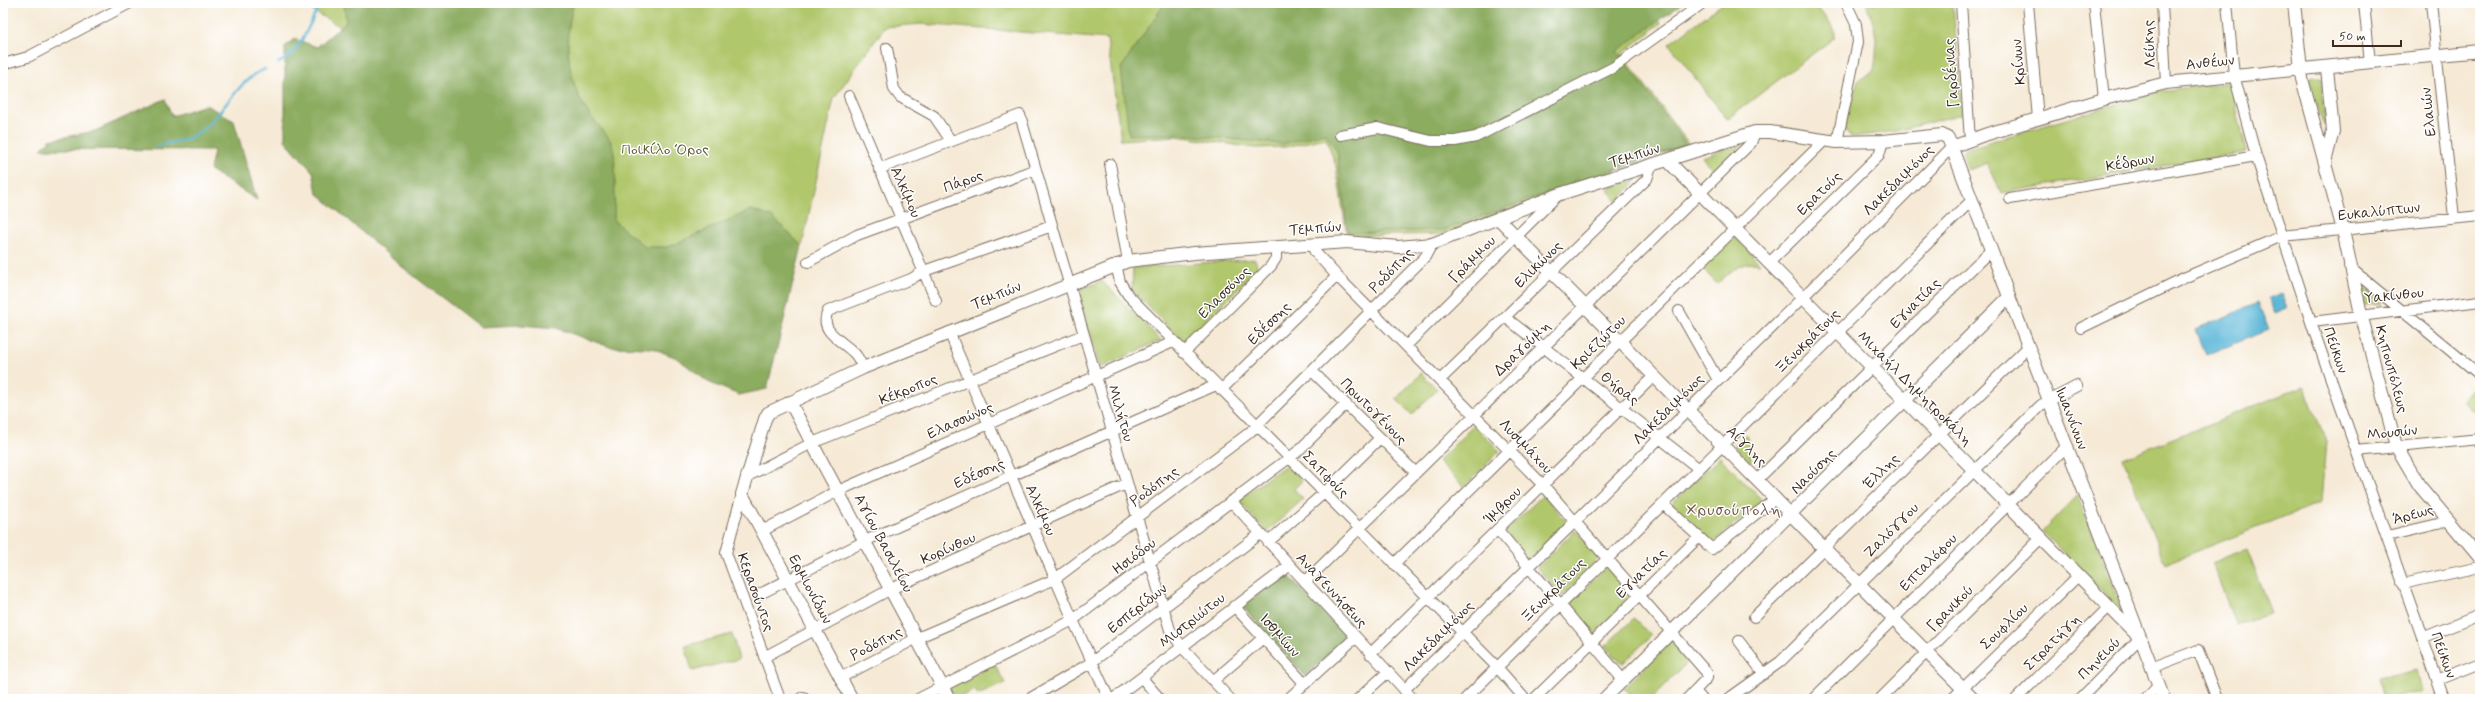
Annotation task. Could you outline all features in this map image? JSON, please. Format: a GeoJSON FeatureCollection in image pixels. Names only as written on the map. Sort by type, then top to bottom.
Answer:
{"type":"FeatureCollection","features":[{"type":"Feature","properties":{"kind":"street"},"geometry":{"type":"LineString","coordinates":[[3,64],[28,57],[130,3]]}},
{"type":"Feature","properties":{"kind":"street"},"geometry":{"type":"LineString","coordinates":[[1340,136],[1378,128],[1431,141],[1455,141],[1476,137],[1614,67],[1703,3]]}},
{"type":"Feature","properties":{"kind":"street"},"geometry":{"type":"LineString","coordinates":[[1837,142],[1858,42],[1856,24],[1846,3]]}},
{"type":"Feature","properties":{"kind":"street","name":"Γαρδένιας"},"geometry":{"type":"LineString","coordinates":[[1961,3],[1970,141]]}},
{"type":"Feature","properties":{"kind":"street","name":"Κρίνων"},"geometry":{"type":"LineString","coordinates":[[2028,3],[2038,119]]}},
{"type":"Feature","properties":{"kind":"street"},"geometry":{"type":"LineString","coordinates":[[2094,3],[2104,99]]}},
{"type":"Feature","properties":{"kind":"street","name":"Λεύκης"},"geometry":{"type":"LineString","coordinates":[[2162,3],[2166,83]]}},
{"type":"Feature","properties":{"kind":"street","name":"Πεύκων"},"geometry":{"type":"LineString","coordinates":[[2227,3],[2234,75],[2256,156],[2356,451],[2387,536],[2402,584],[2444,699]]}},
{"type":"Feature","properties":{"kind":"street","name":"Κηπουπόλεως"},"geometry":{"type":"LineString","coordinates":[[2294,3],[2300,70],[2343,230],[2349,267],[2360,314],[2396,446],[2419,485],[2446,520],[2480,558]]}},
{"type":"Feature","properties":{"kind":"street"},"geometry":{"type":"LineString","coordinates":[[2364,3],[2370,64]]}},
{"type":"Feature","properties":{"kind":"street","name":"Ελαιών"},"geometry":{"type":"LineString","coordinates":[[2431,3],[2454,218]]}},
{"type":"Feature","properties":{"kind":"street"},"geometry":{"type":"LineString","coordinates":[[879,169],[951,141],[934,116],[900,97],[894,89],[886,48]]}},
{"type":"Feature","properties":{"kind":"street","name":"Ανθέων"},"geometry":{"type":"LineString","coordinates":[[1952,147],[2104,99],[2166,83],[2234,75],[2370,64],[2480,51]]}},
{"type":"Feature","properties":{"kind":"street","name":"Κηπουπόλεως"},"geometry":{"type":"LineString","coordinates":[[2325,163],[2333,131],[2328,68]]}},
{"type":"Feature","properties":{"kind":"street","name":"Αλκίμου"},"geometry":{"type":"LineString","coordinates":[[849,96],[936,300]]}},
{"type":"Feature","properties":{"kind":"street","name":"Μιλήτου"},"geometry":{"type":"LineString","coordinates":[[951,141],[1020,115],[1034,170],[1069,283],[1111,433],[1170,630],[1182,647],[1230,699]]}},
{"type":"Feature","properties":{"kind":"street","name":"Τεμπών"},"geometry":{"type":"LineString","coordinates":[[742,494],[764,419],[768,413],[863,368],[1122,262],[1276,247],[1347,242],[1398,247],[1432,244],[1560,194],[1668,161],[1755,132],[1770,132],[1823,142],[1883,141],[1942,135],[1947,137],[1952,147]]}},
{"type":"Feature","properties":{"kind":"street","name":"Δραγούμη"},"geometry":{"type":"LineString","coordinates":[[1305,582],[1360,529],[1415,472],[1545,348],[1751,144],[1755,132]]}},
{"type":"Feature","properties":{"kind":"street","name":"Ερατούς"},"geometry":{"type":"LineString","coordinates":[[1769,263],[1879,155],[1883,141]]}},
{"type":"Feature","properties":{"kind":"street","name":"Κριεζώτου"},"geometry":{"type":"LineString","coordinates":[[1394,564],[1823,142]]}},
{"type":"Feature","properties":{"kind":"street","name":"Ιωαννίνων"},"geometry":{"type":"LineString","coordinates":[[1952,147],[2164,699]]}},
{"type":"Feature","properties":{"kind":"street","name":"Λακεδαιμόνος"},"geometry":{"type":"LineString","coordinates":[[1404,690],[1803,298],[1952,147]]}},
{"type":"Feature","properties":{"kind":"street","name":"Κέδρων"},"geometry":{"type":"LineString","coordinates":[[2010,199],[2256,156]]}},
{"type":"Feature","properties":{"kind":"street","name":"Μιχαήλ Δημητροκάλη"},"geometry":{"type":"LineString","coordinates":[[1668,161],[2140,638]]}},
{"type":"Feature","properties":{"kind":"street","name":"Σαπφούς"},"geometry":{"type":"LineString","coordinates":[[1110,164],[1122,262],[1120,282],[1128,295],[1497,667],[1524,699]]}},
{"type":"Feature","properties":{"kind":"street","name":"Ελικώνος"},"geometry":{"type":"LineString","coordinates":[[1440,380],[1647,179],[1651,166]]}},
{"type":"Feature","properties":{"kind":"street","name":"Πάρος"},"geometry":{"type":"LineString","coordinates":[[808,262],[856,235],[902,220],[1034,170]]}},
{"type":"Feature","properties":{"kind":"street","name":"Γράμμου"},"geometry":{"type":"LineString","coordinates":[[1406,346],[1560,194]]}},
{"type":"Feature","properties":{"kind":"street","name":"Ξενοκράτους"},"geometry":{"type":"LineString","coordinates":[[1465,699],[1972,200]]}},
{"type":"Feature","properties":{"kind":"street","name":"Ευκαλύπτων"},"geometry":{"type":"LineString","coordinates":[[2081,328],[2179,281],[2282,236],[2480,216]]}},
{"type":"Feature","properties":{"kind":"street","name":"Αίγλης"},"geometry":{"type":"LineString","coordinates":[[1498,218],[1758,479],[1973,699]]}},
{"type":"Feature","properties":{"kind":"street"},"geometry":{"type":"LineString","coordinates":[[863,368],[853,352],[832,335],[826,326],[825,317],[828,311],[911,278],[924,271],[1052,226]]}},
{"type":"Feature","properties":{"kind":"street","name":"Ροδόπης"},"geometry":{"type":"LineString","coordinates":[[840,678],[917,638],[1055,579],[1258,425],[1425,257],[1432,244]]}},
{"type":"Feature","properties":{"kind":"street","name":"Λυσιμάχου"},"geometry":{"type":"LineString","coordinates":[[1312,245],[1315,252],[1336,276],[1543,485],[1672,631],[1707,673],[1707,678],[1695,696]]}},
{"type":"Feature","properties":{"kind":"street","name":"Ελασσόνος"},"geometry":{"type":"LineString","coordinates":[[1184,353],[1271,266],[1276,258],[1276,247]]}},
{"type":"Feature","properties":{"kind":"street","name":"Εγνατίας"},"geometry":{"type":"LineString","coordinates":[[1758,479],[1991,250]]}},
{"type":"Feature","properties":{"kind":"street"},"geometry":{"type":"LineString","coordinates":[[2349,267],[2402,309],[2480,375]]}},
{"type":"Feature","properties":{"kind":"street","name":"Εδέσσης"},"geometry":{"type":"LineString","coordinates":[[758,596],[865,541],[1010,476],[1219,388],[1336,276]]}},
{"type":"Feature","properties":{"kind":"street","name":"Ναούσης"},"geometry":{"type":"LineString","coordinates":[[1604,699],[1906,401],[2009,297]]}},
{"type":"Feature","properties":{"kind":"street","name":"Υακίνθου"},"geometry":{"type":"LineString","coordinates":[[2312,322],[2360,314],[2480,301]]}},
{"type":"Feature","properties":{"kind":"street"},"geometry":{"type":"LineString","coordinates":[[1679,312],[1718,380]]}},
{"type":"Feature","properties":{"kind":"street","name":"Θήρας"},"geometry":{"type":"LineString","coordinates":[[1505,317],[1698,468]]}},
{"type":"Feature","properties":{"kind":"street","name":"Αλκίμου"},"geometry":{"type":"LineString","coordinates":[[949,332],[1010,476],[1109,699]]}},
{"type":"Feature","properties":{"kind":"street","name":"Κέκροπος"},"geometry":{"type":"LineString","coordinates":[[746,477],[812,442],[1083,335]]}},
{"type":"Feature","properties":{"kind":"street","name":"Ελασσώνος"},"geometry":{"type":"LineString","coordinates":[[762,531],[838,491],[1173,342]]}},
{"type":"Feature","properties":{"kind":"street","name":"Έλλης"},"geometry":{"type":"LineString","coordinates":[[1754,617],[2028,347]]}},
{"type":"Feature","properties":{"kind":"street","name":"Πρωτογένους"},"geometry":{"type":"LineString","coordinates":[[1312,371],[1415,472]]}},
{"type":"Feature","properties":{"kind":"street","name":"Ίμβρου"},"geometry":{"type":"LineString","coordinates":[[1370,654],[1654,376]]}},
{"type":"Feature","properties":{"kind":"street","name":"Ζαλόγγου"},"geometry":{"type":"LineString","coordinates":[[1728,699],[1780,662],[1974,470],[2048,400],[2077,386]]}},
{"type":"Feature","properties":{"kind":"street","name":"Αγίου Βασιλείου"},"geometry":{"type":"LineString","coordinates":[[790,402],[950,699]]}},
{"type":"Feature","properties":{"kind":"street","name":"Ησιόδου"},"geometry":{"type":"LineString","coordinates":[[918,699],[1073,620],[1289,458],[1346,404]]}},
{"type":"Feature","properties":{"kind":"street","name":"Εσπερίδων"},"geometry":{"type":"LineString","coordinates":[[1029,699],[1092,662],[1163,607],[1264,538],[1324,493],[1380,438]]}},
{"type":"Feature","properties":{"kind":"street","name":"Μουσών"},"geometry":{"type":"LineString","coordinates":[[2356,451],[2480,439]]}},
{"type":"Feature","properties":{"kind":"street","name":"Επταλόφου"},"geometry":{"type":"LineString","coordinates":[[1813,699],[2066,447]]}},
{"type":"Feature","properties":{"kind":"street","name":"Κορίνθου"},"geometry":{"type":"LineString","coordinates":[[764,657],[891,589],[1033,527],[1126,484]]}},
{"type":"Feature","properties":{"kind":"street","name":"Ερμιονίδων"},"geometry":{"type":"LineString","coordinates":[[742,494],[852,699]]}},
{"type":"Feature","properties":{"kind":"street","name":"Κερασούντος"},"geometry":{"type":"LineString","coordinates":[[742,494],[726,554],[780,699]]}},
{"type":"Feature","properties":{"kind":"street"},"geometry":{"type":"LineString","coordinates":[[1663,504],[1698,538],[1712,549],[1776,498]]}},
{"type":"Feature","properties":{"kind":"street","name":"Αναγεννήσεως"},"geometry":{"type":"LineString","coordinates":[[1231,501],[1355,638],[1413,699]]}},
{"type":"Feature","properties":{"kind":"street","name":"Άρεως"},"geometry":{"type":"LineString","coordinates":[[2387,536],[2438,524],[2446,520]]}},
{"type":"Feature","properties":{"kind":"street"},"geometry":{"type":"LineString","coordinates":[[1498,530],[1623,680]]}},
{"type":"Feature","properties":{"kind":"street","name":"Εγνατίας"},"geometry":{"type":"LineString","coordinates":[[1534,699],[1698,538]]}},
{"type":"Feature","properties":{"kind":"street","name":"Γρανικού"},"geometry":{"type":"LineString","coordinates":[[1880,699],[2041,538]]}},
{"type":"Feature","properties":{"kind":"street","name":"Μιστριώτου"},"geometry":{"type":"LineString","coordinates":[[1113,699],[1234,606],[1289,566]]}},
{"type":"Feature","properties":{"kind":"street"},"geometry":{"type":"LineString","coordinates":[[2402,584],[2480,567]]}},
{"type":"Feature","properties":{"kind":"street","name":"Σουφλίου"},"geometry":{"type":"LineString","coordinates":[[1952,699],[2078,576]]}},
{"type":"Feature","properties":{"kind":"street","name":"Ισθμίων"},"geometry":{"type":"LineString","coordinates":[[1234,606],[1305,684]]}},
{"type":"Feature","properties":{"kind":"street","name":"Στρατήγη"},"geometry":{"type":"LineString","coordinates":[[2016,699],[2109,606]]}},
{"type":"Feature","properties":{"kind":"street"},"geometry":{"type":"LineString","coordinates":[[2422,638],[2480,615]]}},
{"type":"Feature","properties":{"kind":"street"},"geometry":{"type":"LineString","coordinates":[[1213,681],[1263,638]]}},
{"type":"Feature","properties":{"kind":"street"},"geometry":{"type":"LineString","coordinates":[[1288,699],[1355,638]]}},
{"type":"Feature","properties":{"kind":"street","name":"Πηνειού"},"geometry":{"type":"LineString","coordinates":[[2080,699],[2140,638]]}},
{"type":"Feature","properties":{"kind":"street"},"geometry":{"type":"LineString","coordinates":[[1739,641],[1764,674]]}},
{"type":"Feature","properties":{"kind":"street"},"geometry":{"type":"LineString","coordinates":[[2152,668],[2198,650],[2217,699]]}},
{"type":"Feature","properties":{"kind":"street"},"geometry":{"type":"LineString","coordinates":[[2437,680],[2480,663]]}},
{"type":"Feature","properties":{"kind":"street"},"geometry":{"type":"LineString","coordinates":[[1358,699],[1388,672]]}},
{"type":"Feature","properties":{"kind":"street"},"geometry":{"type":"LineString","coordinates":[[1142,678],[1160,699]]}},
{"type":"Feature","properties":{"kind":"street"},"geometry":{"type":"LineString","coordinates":[[2145,699],[2158,685]]}},
{"type":"Feature","properties":{"kind":"green space","name":"Ποικίλο Όρος"},"geometry":{"type":"Polygon","coordinates":[[[299,3],[1650,3],[1661,23],[1622,54],[1689,144],[1443,234],[1347,236],[1336,166],[1326,138],[1285,147],[1255,148],[1176,136],[1121,140],[1107,39],[921,24],[885,27],[834,98],[802,246],[792,237],[674,315],[364,40],[299,3]]]}},
{"type":"Feature","properties":{"kind":"green space"},"geometry":{"type":"Polygon","coordinates":[[[344,3],[574,3],[569,31],[569,60],[576,89],[582,102],[591,117],[609,138],[613,149],[615,169],[614,221],[645,247],[668,247],[751,210],[772,217],[802,246],[767,389],[739,395],[708,382],[677,358],[652,348],[610,347],[556,328],[521,325],[480,327],[401,266],[317,193],[313,172],[285,140],[285,47],[295,39],[317,47],[346,22],[344,3]]]}},
{"type":"Feature","properties":{"kind":"green space"},"geometry":{"type":"Polygon","coordinates":[[[1165,3],[1683,3],[1617,51],[1686,144],[1444,230],[1348,233],[1337,151],[1325,133],[1282,144],[1177,134],[1129,135],[1121,68],[1165,3]]]}},
{"type":"Feature","properties":{"kind":"green space"},"geometry":{"type":"Polygon","coordinates":[[[1723,3],[1814,3],[1835,30],[1835,37],[1727,119],[1669,44],[1723,3]]]}},
{"type":"Feature","properties":{"kind":"green space"},"geometry":{"type":"Polygon","coordinates":[[[1866,3],[1953,3],[1962,114],[1897,131],[1852,137],[1846,133],[1844,128],[1858,81],[1874,70],[1876,60],[1876,36],[1866,3]]]}},
{"type":"Feature","properties":{"kind":"green space"},"geometry":{"type":"Polygon","coordinates":[[[2313,76],[2321,79],[2326,125],[2323,125],[2309,79],[2313,76]]]}},
{"type":"Feature","properties":{"kind":"green space"},"geometry":{"type":"Polygon","coordinates":[[[2230,82],[2247,152],[2001,193],[1988,163],[1968,170],[1962,153],[1965,149],[2161,91],[2230,82]]]}},
{"type":"Feature","properties":{"kind":"green space"},"geometry":{"type":"Polygon","coordinates":[[[165,99],[172,116],[206,105],[234,121],[257,200],[210,170],[214,150],[41,149],[50,140],[95,131],[165,99]]]}},
{"type":"Feature","properties":{"kind":"green space"},"geometry":{"type":"Polygon","coordinates":[[[1744,143],[1715,172],[1702,157],[1744,143]]]}},
{"type":"Feature","properties":{"kind":"green space"},"geometry":{"type":"Polygon","coordinates":[[[1639,178],[1617,202],[1607,189],[1639,178]]]}},
{"type":"Feature","properties":{"kind":"green space"},"geometry":{"type":"Polygon","coordinates":[[[1734,236],[1760,264],[1747,264],[1736,268],[1717,284],[1702,268],[1734,236]]]}},
{"type":"Feature","properties":{"kind":"green space"},"geometry":{"type":"Polygon","coordinates":[[[1255,259],[1258,268],[1184,343],[1132,290],[1133,268],[1255,259]]]}},
{"type":"Feature","properties":{"kind":"green space"},"geometry":{"type":"Polygon","coordinates":[[[1102,281],[1161,340],[1100,368],[1077,291],[1102,281]]]}},
{"type":"Feature","properties":{"kind":"green space"},"geometry":{"type":"Polygon","coordinates":[[[2361,283],[2382,302],[2381,304],[2364,305],[2359,284],[2361,283]]]}},
{"type":"Feature","properties":{"kind":"green space"},"geometry":{"type":"Polygon","coordinates":[[[1421,373],[1437,389],[1412,415],[1396,399],[1421,373]]]}},
{"type":"Feature","properties":{"kind":"green space"},"geometry":{"type":"Polygon","coordinates":[[[2476,384],[2480,387],[2480,415],[2462,400],[2476,384]]]}},
{"type":"Feature","properties":{"kind":"green space"},"geometry":{"type":"Polygon","coordinates":[[[2304,386],[2326,441],[2321,502],[2165,564],[2123,458],[2304,386]]]}},
{"type":"Feature","properties":{"kind":"green space"},"geometry":{"type":"Polygon","coordinates":[[[1474,425],[1500,451],[1464,487],[1438,461],[1474,425]]]}},
{"type":"Feature","properties":{"kind":"green space"},"geometry":{"type":"Polygon","coordinates":[[[1746,434],[1752,462],[1750,464],[1734,446],[1746,434]]]}},
{"type":"Feature","properties":{"kind":"green space"},"geometry":{"type":"Polygon","coordinates":[[[1720,457],[1763,501],[1712,543],[1671,504],[1720,457]]]}},
{"type":"Feature","properties":{"kind":"green space"},"geometry":{"type":"Polygon","coordinates":[[[1287,464],[1302,481],[1294,489],[1303,499],[1267,532],[1238,500],[1287,464]]]}},
{"type":"Feature","properties":{"kind":"green space"},"geometry":{"type":"Polygon","coordinates":[[[1543,495],[1568,523],[1529,561],[1505,532],[1543,495]]]}},
{"type":"Feature","properties":{"kind":"green space"},"geometry":{"type":"Polygon","coordinates":[[[2077,495],[2122,608],[2120,610],[2042,531],[2077,495]]]}},
{"type":"Feature","properties":{"kind":"green space"},"geometry":{"type":"Polygon","coordinates":[[[1575,530],[1599,558],[1562,597],[1537,568],[1575,530]]]}},
{"type":"Feature","properties":{"kind":"green space"},"geometry":{"type":"Polygon","coordinates":[[[2246,549],[2271,612],[2236,625],[2212,563],[2246,549]]]}},
{"type":"Feature","properties":{"kind":"green space"},"geometry":{"type":"Polygon","coordinates":[[[1606,567],[1633,596],[1593,635],[1568,605],[1606,567]]]}},
{"type":"Feature","properties":{"kind":"green space"},"geometry":{"type":"Polygon","coordinates":[[[1286,573],[1347,637],[1305,676],[1242,606],[1286,573]]]}},
{"type":"Feature","properties":{"kind":"green space"},"geometry":{"type":"Polygon","coordinates":[[[1634,618],[1651,636],[1622,664],[1605,646],[1634,618]]]}},
{"type":"Feature","properties":{"kind":"green space"},"geometry":{"type":"Polygon","coordinates":[[[732,634],[739,659],[692,671],[685,646],[732,634]]]}},
{"type":"Feature","properties":{"kind":"green space"},"geometry":{"type":"Polygon","coordinates":[[[1672,640],[1689,660],[1652,699],[1635,699],[1624,688],[1672,640]]]}},
{"type":"Feature","properties":{"kind":"green space"},"geometry":{"type":"Polygon","coordinates":[[[994,663],[1005,683],[978,695],[975,690],[956,699],[949,688],[994,663]]]}},
{"type":"Feature","properties":{"kind":"green space"},"geometry":{"type":"Polygon","coordinates":[[[2417,669],[2422,692],[2383,699],[2378,678],[2417,669]]]}},
{"type":"Feature","properties":{"kind":"water"},"geometry":{"type":"Polygon","coordinates":[[[2281,293],[2287,309],[2275,314],[2268,298],[2281,293]]]}},
{"type":"Feature","properties":{"kind":"water"},"geometry":{"type":"Polygon","coordinates":[[[2258,303],[2269,330],[2206,355],[2196,329],[2258,303]]]}},
{"type":"Feature","properties":{"kind":"waterway"},"geometry":{"type":"LineString","coordinates":[[278,63],[286,58],[299,45],[321,3]]}},
{"type":"Feature","properties":{"kind":"waterway"},"geometry":{"type":"LineString","coordinates":[[156,146],[187,139],[201,131],[219,113],[244,83],[265,69]]}},
{"type":"Feature","properties":{"kind":"district","name":"Χρυσούπολη"},"geometry":{"type":"Point","coordinates":[1734,509]}}]}
